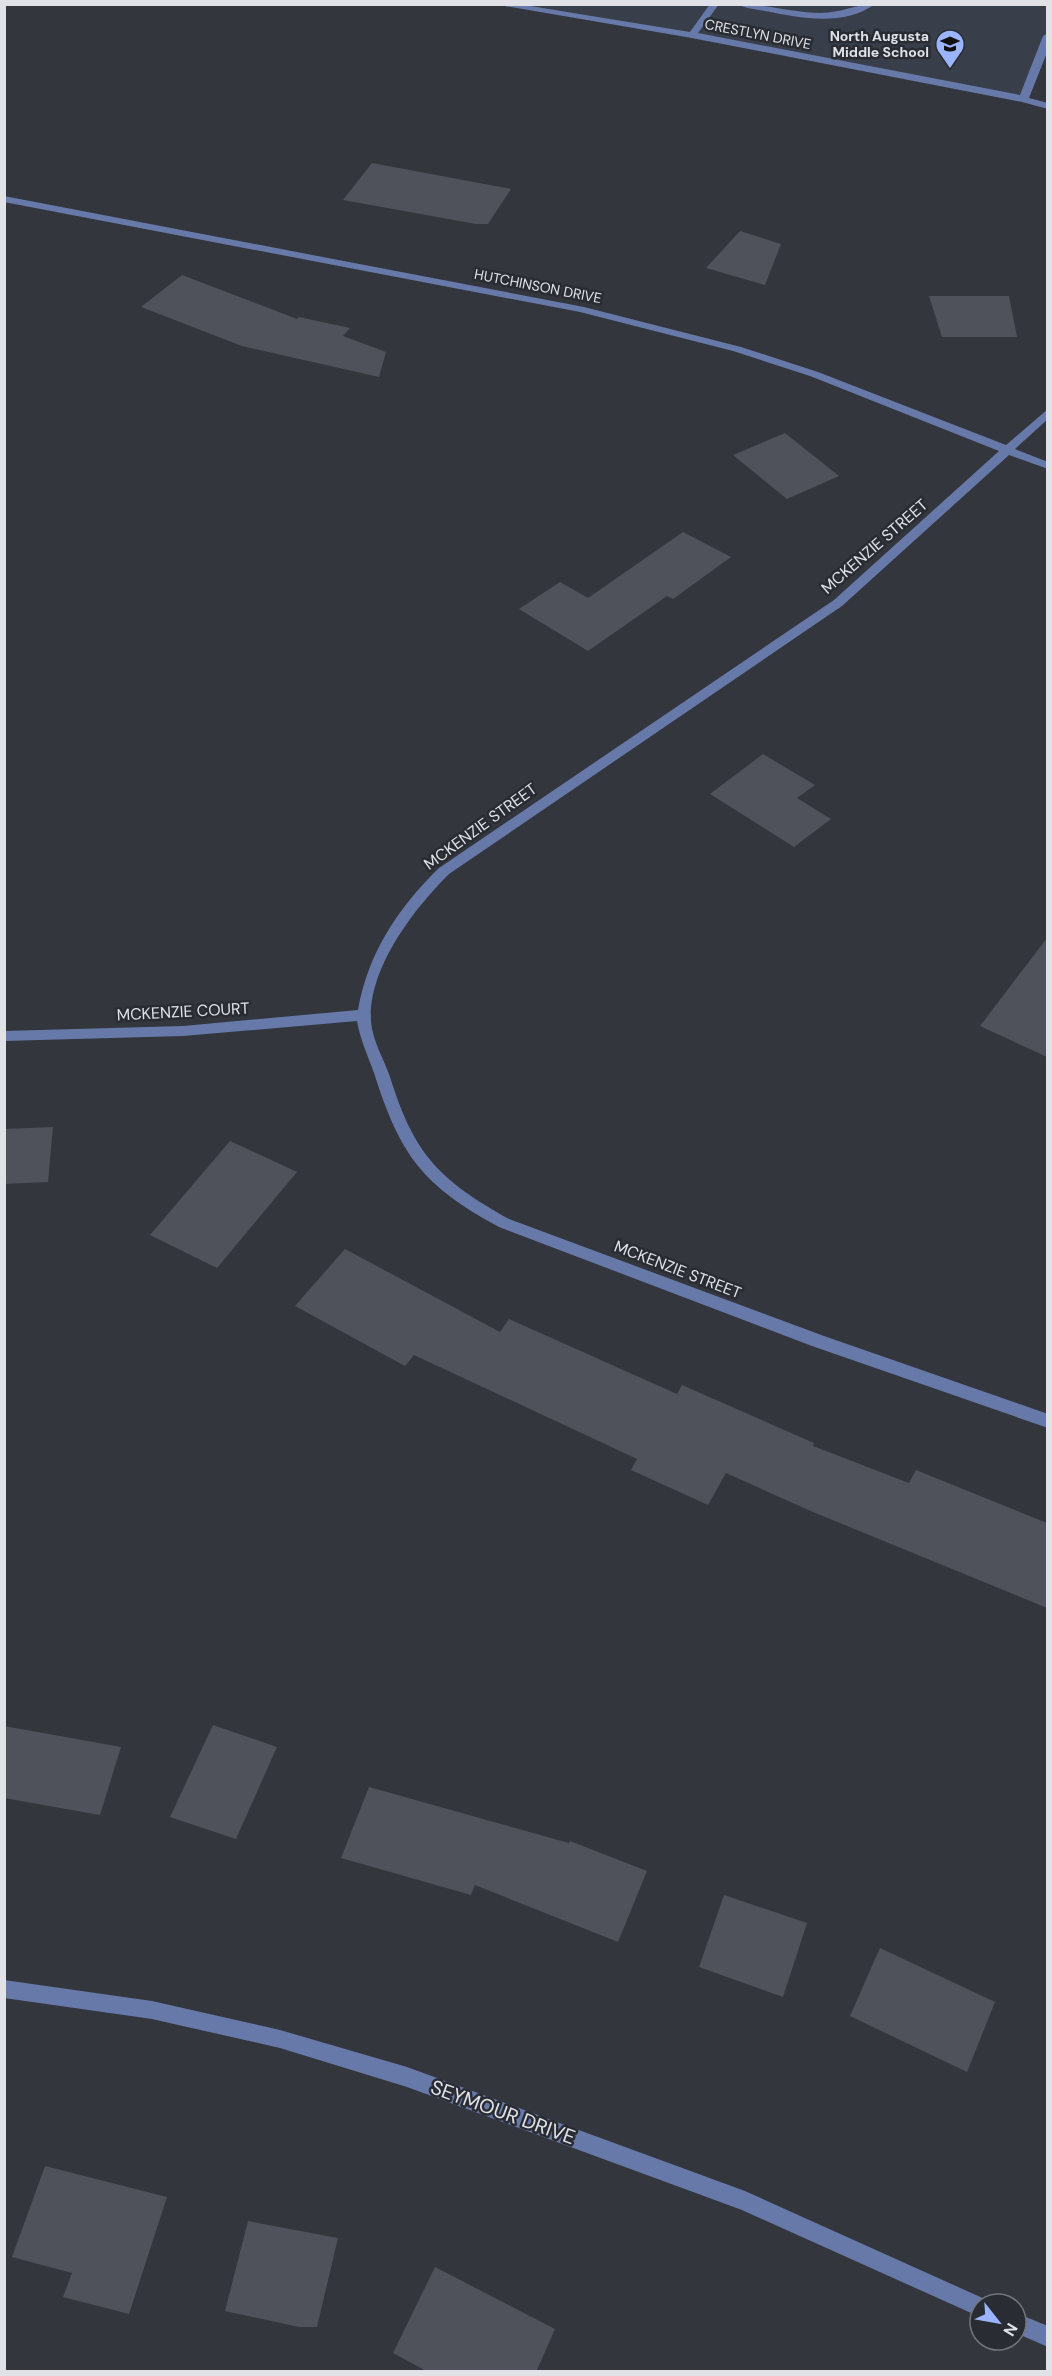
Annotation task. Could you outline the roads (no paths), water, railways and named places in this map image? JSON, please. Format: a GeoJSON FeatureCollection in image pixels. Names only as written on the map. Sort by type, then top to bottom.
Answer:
{"type":"FeatureCollection","features":[{"type":"Feature","properties":{"kind":"street","name":"CRESTLYN DRIVE"},"geometry":{"type":"LineString","coordinates":[[497,4],[692,35],[1024,99],[1047,106]]}},
{"type":"Feature","properties":{"kind":"street"},"geometry":{"type":"LineString","coordinates":[[692,35],[715,4]]}},
{"type":"Feature","properties":{"kind":"street"},"geometry":{"type":"LineString","coordinates":[[742,4],[822,17],[849,15],[871,4]]}},
{"type":"Feature","properties":{"kind":"street"},"geometry":{"type":"LineString","coordinates":[[1024,99],[1047,36]]}},
{"type":"Feature","properties":{"kind":"street","name":"HUTCHINSON DRIVE"},"geometry":{"type":"LineString","coordinates":[[4,199],[580,309],[659,327],[814,374],[1047,466]]}},
{"type":"Feature","properties":{"kind":"street","name":"MCKENZIE STREET"},"geometry":{"type":"LineString","coordinates":[[1047,412],[1008,451],[838,603],[444,871],[416,897],[395,927],[375,969],[364,1016],[370,1040],[404,1134],[415,1154],[438,1180],[468,1204],[504,1223],[740,1312],[1047,1421]]}},
{"type":"Feature","properties":{"kind":"street","name":"MCKENZIE COURT"},"geometry":{"type":"LineString","coordinates":[[4,1036],[183,1031],[364,1016]]}},
{"type":"Feature","properties":{"kind":"street","name":"SEYMOUR DRIVE"},"geometry":{"type":"LineString","coordinates":[[4,1989],[152,2010],[280,2039],[407,2077],[745,2201],[968,2302]]}},
{"type":"Feature","properties":{"kind":"street"},"geometry":{"type":"LineString","coordinates":[[1028,2328],[1047,2337]]}},
{"type":"Feature","properties":{"kind":"place","name":"North Augusta Middle School"},"geometry":{"type":"Point","coordinates":[950,70]}}]}
